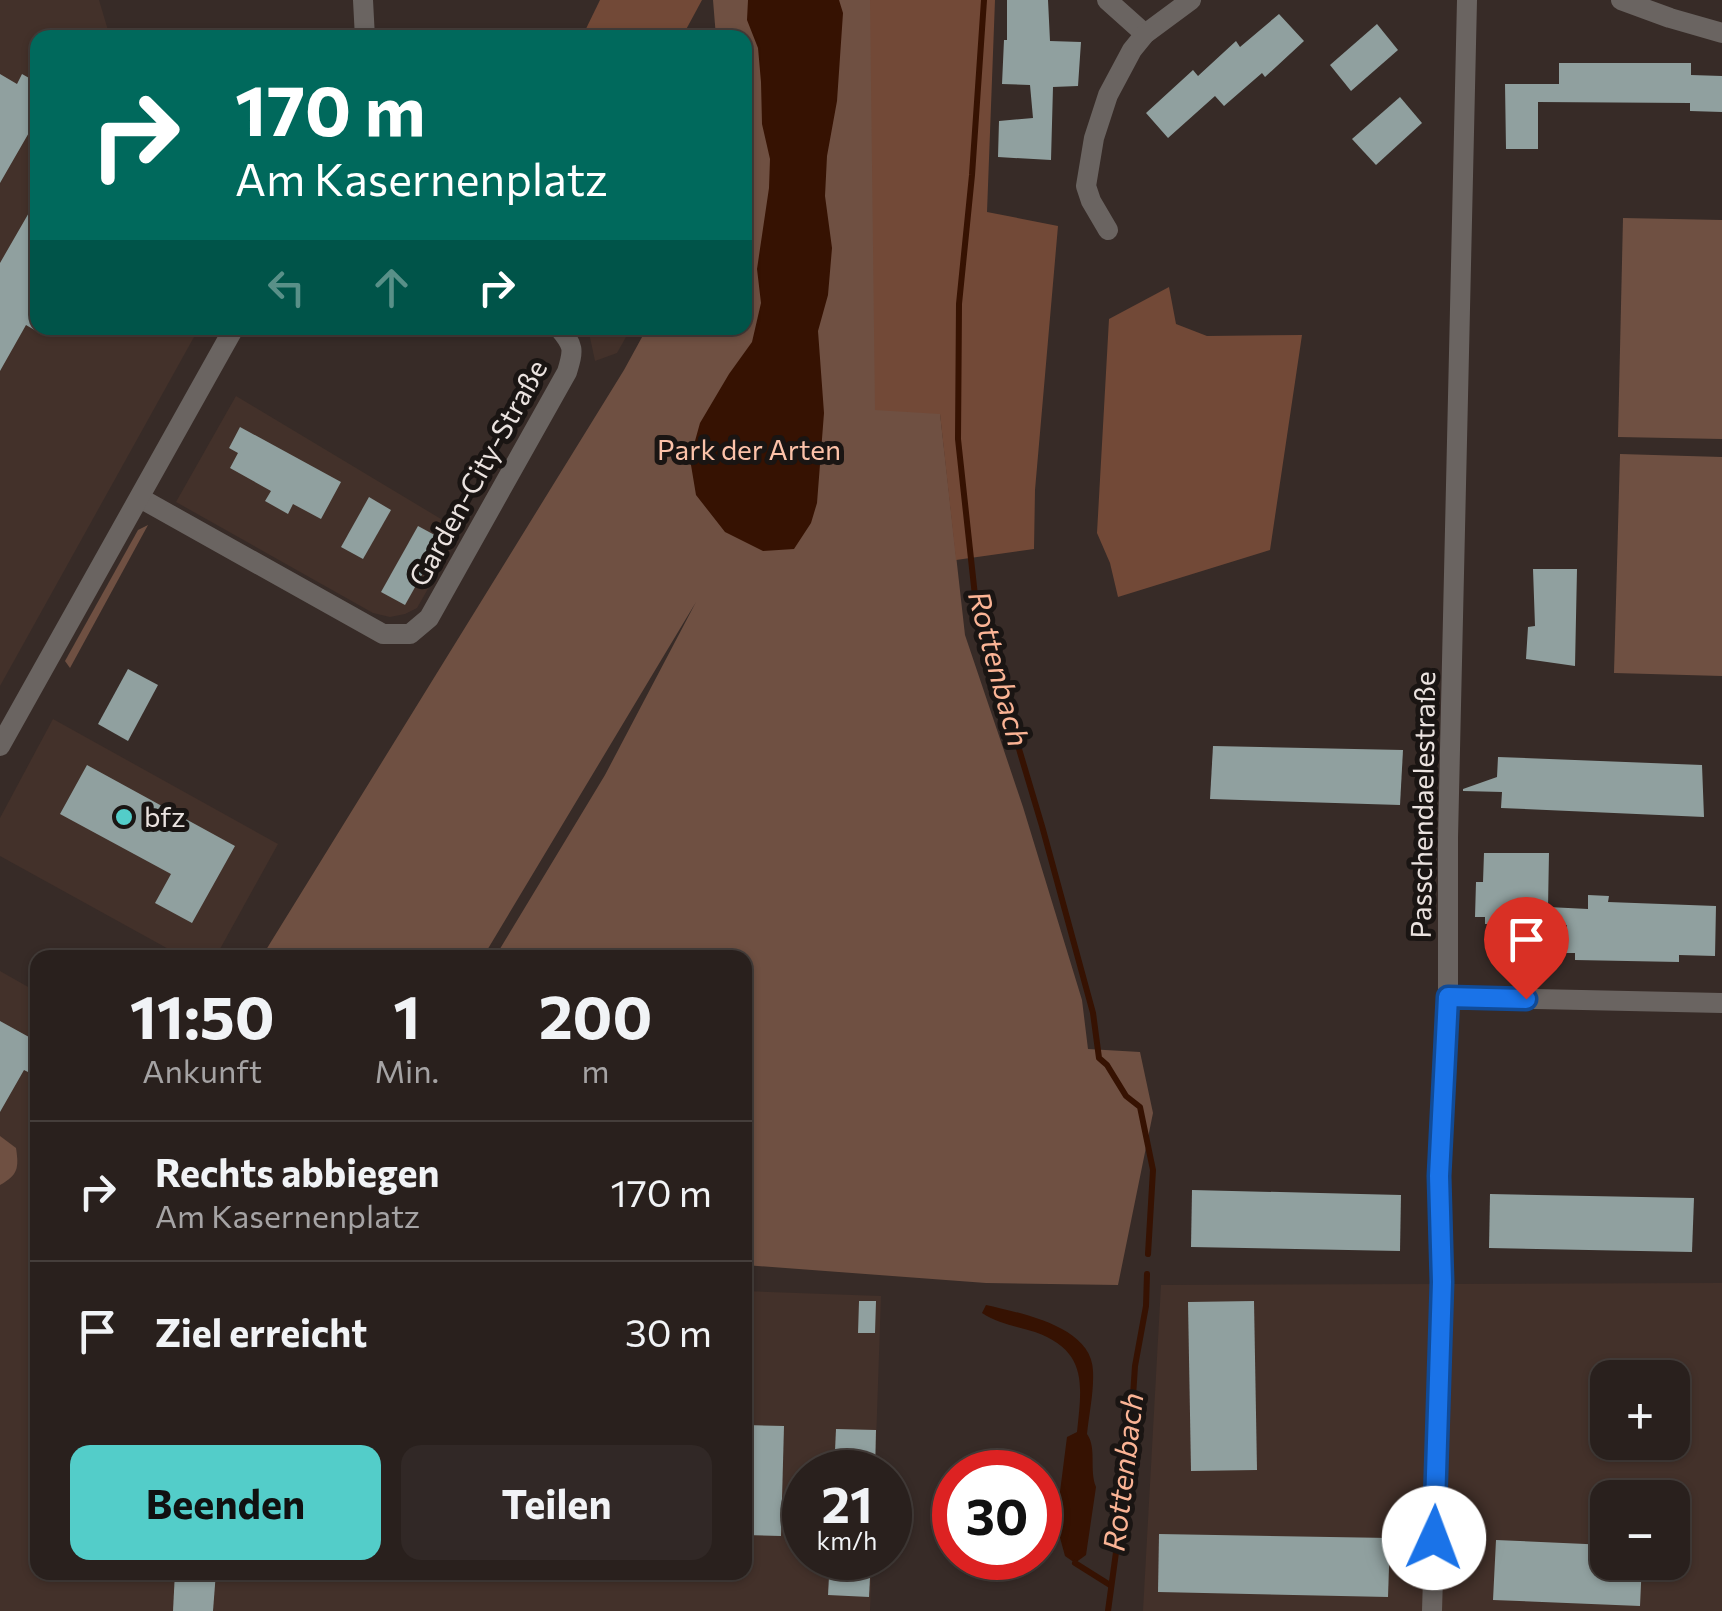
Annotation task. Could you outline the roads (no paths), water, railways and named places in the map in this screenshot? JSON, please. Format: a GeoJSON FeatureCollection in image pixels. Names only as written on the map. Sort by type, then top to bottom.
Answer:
{"type":"FeatureCollection","features":[{"type":"Feature","properties":{"kind":"street"},"geometry":{"type":"LineString","coordinates":[[363,0],[365,30]]}},
{"type":"Feature","properties":{"kind":"street"},"geometry":{"type":"LineString","coordinates":[[1107,0],[1145,34]]}},
{"type":"Feature","properties":{"kind":"street"},"geometry":{"type":"LineString","coordinates":[[1108,230],[1090,202],[1086,186],[1094,138],[1108,95],[1145,34],[1191,0]]}},
{"type":"Feature","properties":{"kind":"street","name":"Passchendaelestraße"},"geometry":{"type":"LineString","coordinates":[[1432,1611],[1467,0]]}},
{"type":"Feature","properties":{"kind":"street"},"geometry":{"type":"LineString","coordinates":[[1621,0],[1722,33]]}},
{"type":"Feature","properties":{"kind":"street"},"geometry":{"type":"LineString","coordinates":[[0,746],[230,335]]}},
{"type":"Feature","properties":{"kind":"street","name":"Garden-City-Straße"},"geometry":{"type":"LineString","coordinates":[[140,498],[383,634],[410,634],[429,618],[567,372],[572,344],[565,335]]}},
{"type":"Feature","properties":{"kind":"street"},"geometry":{"type":"LineString","coordinates":[[1448,997],[1722,1003]]}},
{"type":"Feature","properties":{"kind":"waterway","name":"Rottenbach"},"geometry":{"type":"LineString","coordinates":[[984,0],[959,304],[958,439],[976,605],[1093,1013],[1099,1058],[1126,1096],[1140,1107],[1153,1170],[1148,1254]]}},
{"type":"Feature","properties":{"kind":"waterway","name":"Rottenbach"},"geometry":{"type":"LineString","coordinates":[[1108,1611],[1129,1457],[1147,1274]]}},
{"type":"Feature","properties":{"kind":"waterway"},"geometry":{"type":"LineString","coordinates":[[1075,1563],[1110,1585]]}},
{"type":"Feature","properties":{"kind":"place","name":"bfz"},"geometry":{"type":"Point","coordinates":[124,817]}},
{"type":"Feature","properties":{"kind":"park label","name":"Park der Arten"},"geometry":{"type":"Point","coordinates":[749,450]}}]}
